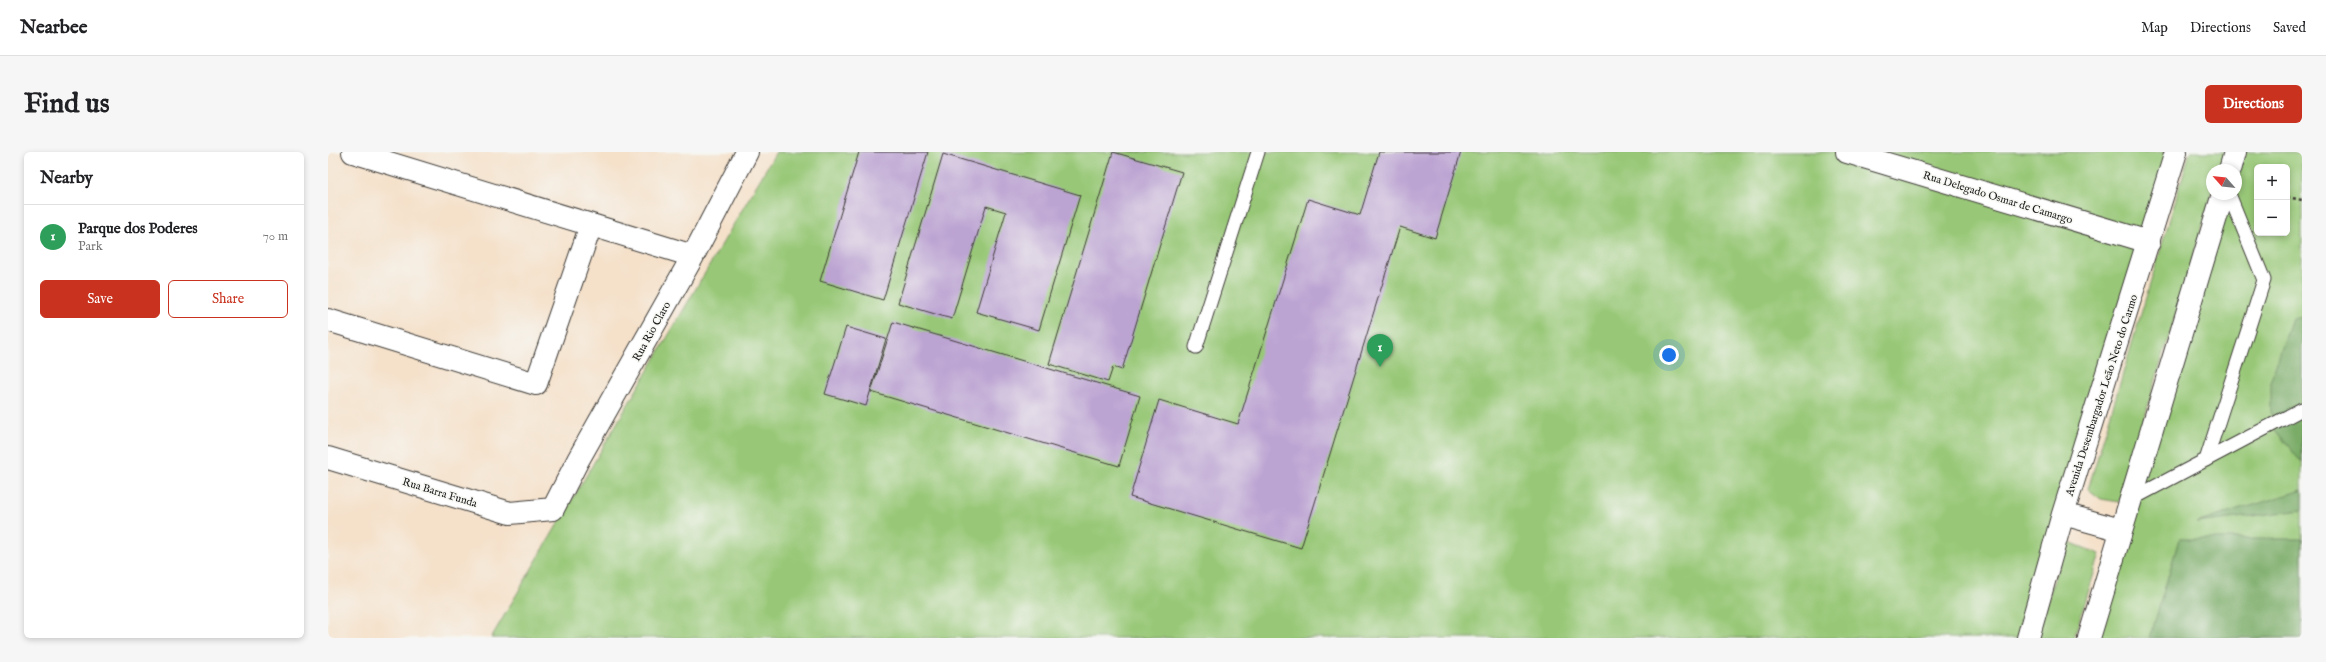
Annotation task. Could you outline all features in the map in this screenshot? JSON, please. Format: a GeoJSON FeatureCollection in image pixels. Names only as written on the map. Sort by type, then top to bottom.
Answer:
{"type":"FeatureCollection","features":[{"type":"Feature","properties":{"kind":"street"},"geometry":{"type":"LineString","coordinates":[[353,152],[693,256]]}},
{"type":"Feature","properties":{"kind":"street","name":"Rua Rio Claro"},"geometry":{"type":"LineString","coordinates":[[553,509],[578,460],[693,256],[747,152]]}},
{"type":"Feature","properties":{"kind":"street","name":"Rua Delegado Osmar de Camargo"},"geometry":{"type":"LineString","coordinates":[[1847,152],[2149,242]]}},
{"type":"Feature","properties":{"kind":"street","name":"Avenida Desembargador Leão Neto do Carmo"},"geometry":{"type":"LineString","coordinates":[[2028,638],[2063,514],[2176,152]]}},
{"type":"Feature","properties":{"kind":"street"},"geometry":{"type":"LineString","coordinates":[[2232,164],[2235,152]]}},
{"type":"Feature","properties":{"kind":"street"},"geometry":{"type":"LineString","coordinates":[[2089,638],[2221,200]]}},
{"type":"Feature","properties":{"kind":"street"},"geometry":{"type":"LineString","coordinates":[[328,320],[536,384],[591,225]]}},
{"type":"Feature","properties":{"kind":"street","name":"Rua Barra Funda"},"geometry":{"type":"LineString","coordinates":[[328,458],[510,513],[553,509]]}},
{"type":"Feature","properties":{"kind":"street"},"geometry":{"type":"LineString","coordinates":[[2063,514],[2122,530]]}},
{"type":"Feature","properties":{"kind":"lane"},"geometry":{"type":"LineString","coordinates":[[1196,347],[1258,152]]}},
{"type":"Feature","properties":{"kind":"lane"},"geometry":{"type":"LineString","coordinates":[[2206,460],[2264,280],[2231,200]]}},
{"type":"Feature","properties":{"kind":"lane"},"geometry":{"type":"LineString","coordinates":[[2130,500],[2302,409]]}},
{"type":"Feature","properties":{"kind":"path"},"geometry":{"type":"LineString","coordinates":[[2290,198],[2302,200]]}},
{"type":"Feature","properties":{"kind":"green space"},"geometry":{"type":"Polygon","coordinates":[[[776,152],[2176,152],[2028,638],[491,638],[776,152]]]}},
{"type":"Feature","properties":{"kind":"green space"},"geometry":{"type":"Polygon","coordinates":[[[2190,152],[2225,152],[2221,164],[2206,164],[2206,200],[2210,200],[2119,502],[2101,499],[2088,489],[2190,152]]]}},
{"type":"Feature","properties":{"kind":"green space"},"geometry":{"type":"Polygon","coordinates":[[[2235,152],[2302,152],[2302,638],[2089,638],[2221,200],[2242,200],[2242,164],[2235,164],[2235,152]]]}},
{"type":"Feature","properties":{"kind":"green space"},"geometry":{"type":"Polygon","coordinates":[[[2302,317],[2302,463],[2271,425],[2271,379],[2292,319],[2302,317]]]}},
{"type":"Feature","properties":{"kind":"green space"},"geometry":{"type":"Polygon","coordinates":[[[2302,490],[2302,510],[2196,523],[2302,490]]]}},
{"type":"Feature","properties":{"kind":"green space"},"geometry":{"type":"Polygon","coordinates":[[[2179,539],[2302,539],[2302,638],[2150,638],[2179,539]]]}},
{"type":"Feature","properties":{"kind":"green space"},"geometry":{"type":"Polygon","coordinates":[[[2066,541],[2100,554],[2074,638],[2036,638],[2066,541]]]}},
{"type":"Feature","properties":{"kind":"building"},"geometry":{"type":"Polygon","coordinates":[[[859,152],[928,152],[883,300],[820,281],[859,152]]]}},
{"type":"Feature","properties":{"kind":"building"},"geometry":{"type":"Polygon","coordinates":[[[1113,152],[1182,172],[1122,370],[1113,367],[1108,382],[1049,364],[1113,152]]]}},
{"type":"Feature","properties":{"kind":"building"},"geometry":{"type":"Polygon","coordinates":[[[1379,152],[1461,152],[1435,238],[1400,227],[1301,548],[1130,497],[1159,400],[1238,424],[1308,199],[1360,215],[1379,152]]]}},
{"type":"Feature","properties":{"kind":"building"},"geometry":{"type":"Polygon","coordinates":[[[943,154],[1080,195],[1039,330],[976,312],[1006,212],[986,206],[952,319],[898,303],[943,154]]]}},
{"type":"Feature","properties":{"kind":"building"},"geometry":{"type":"Polygon","coordinates":[[[893,322],[1140,396],[1119,466],[871,392],[893,322]]]}},
{"type":"Feature","properties":{"kind":"building"},"geometry":{"type":"Polygon","coordinates":[[[846,327],[886,339],[866,406],[825,394],[846,327]]]}},
{"type":"Feature","properties":{"kind":"place","name":"Parque dos Poderes"},"geometry":{"type":"Point","coordinates":[1380,367]}}]}
